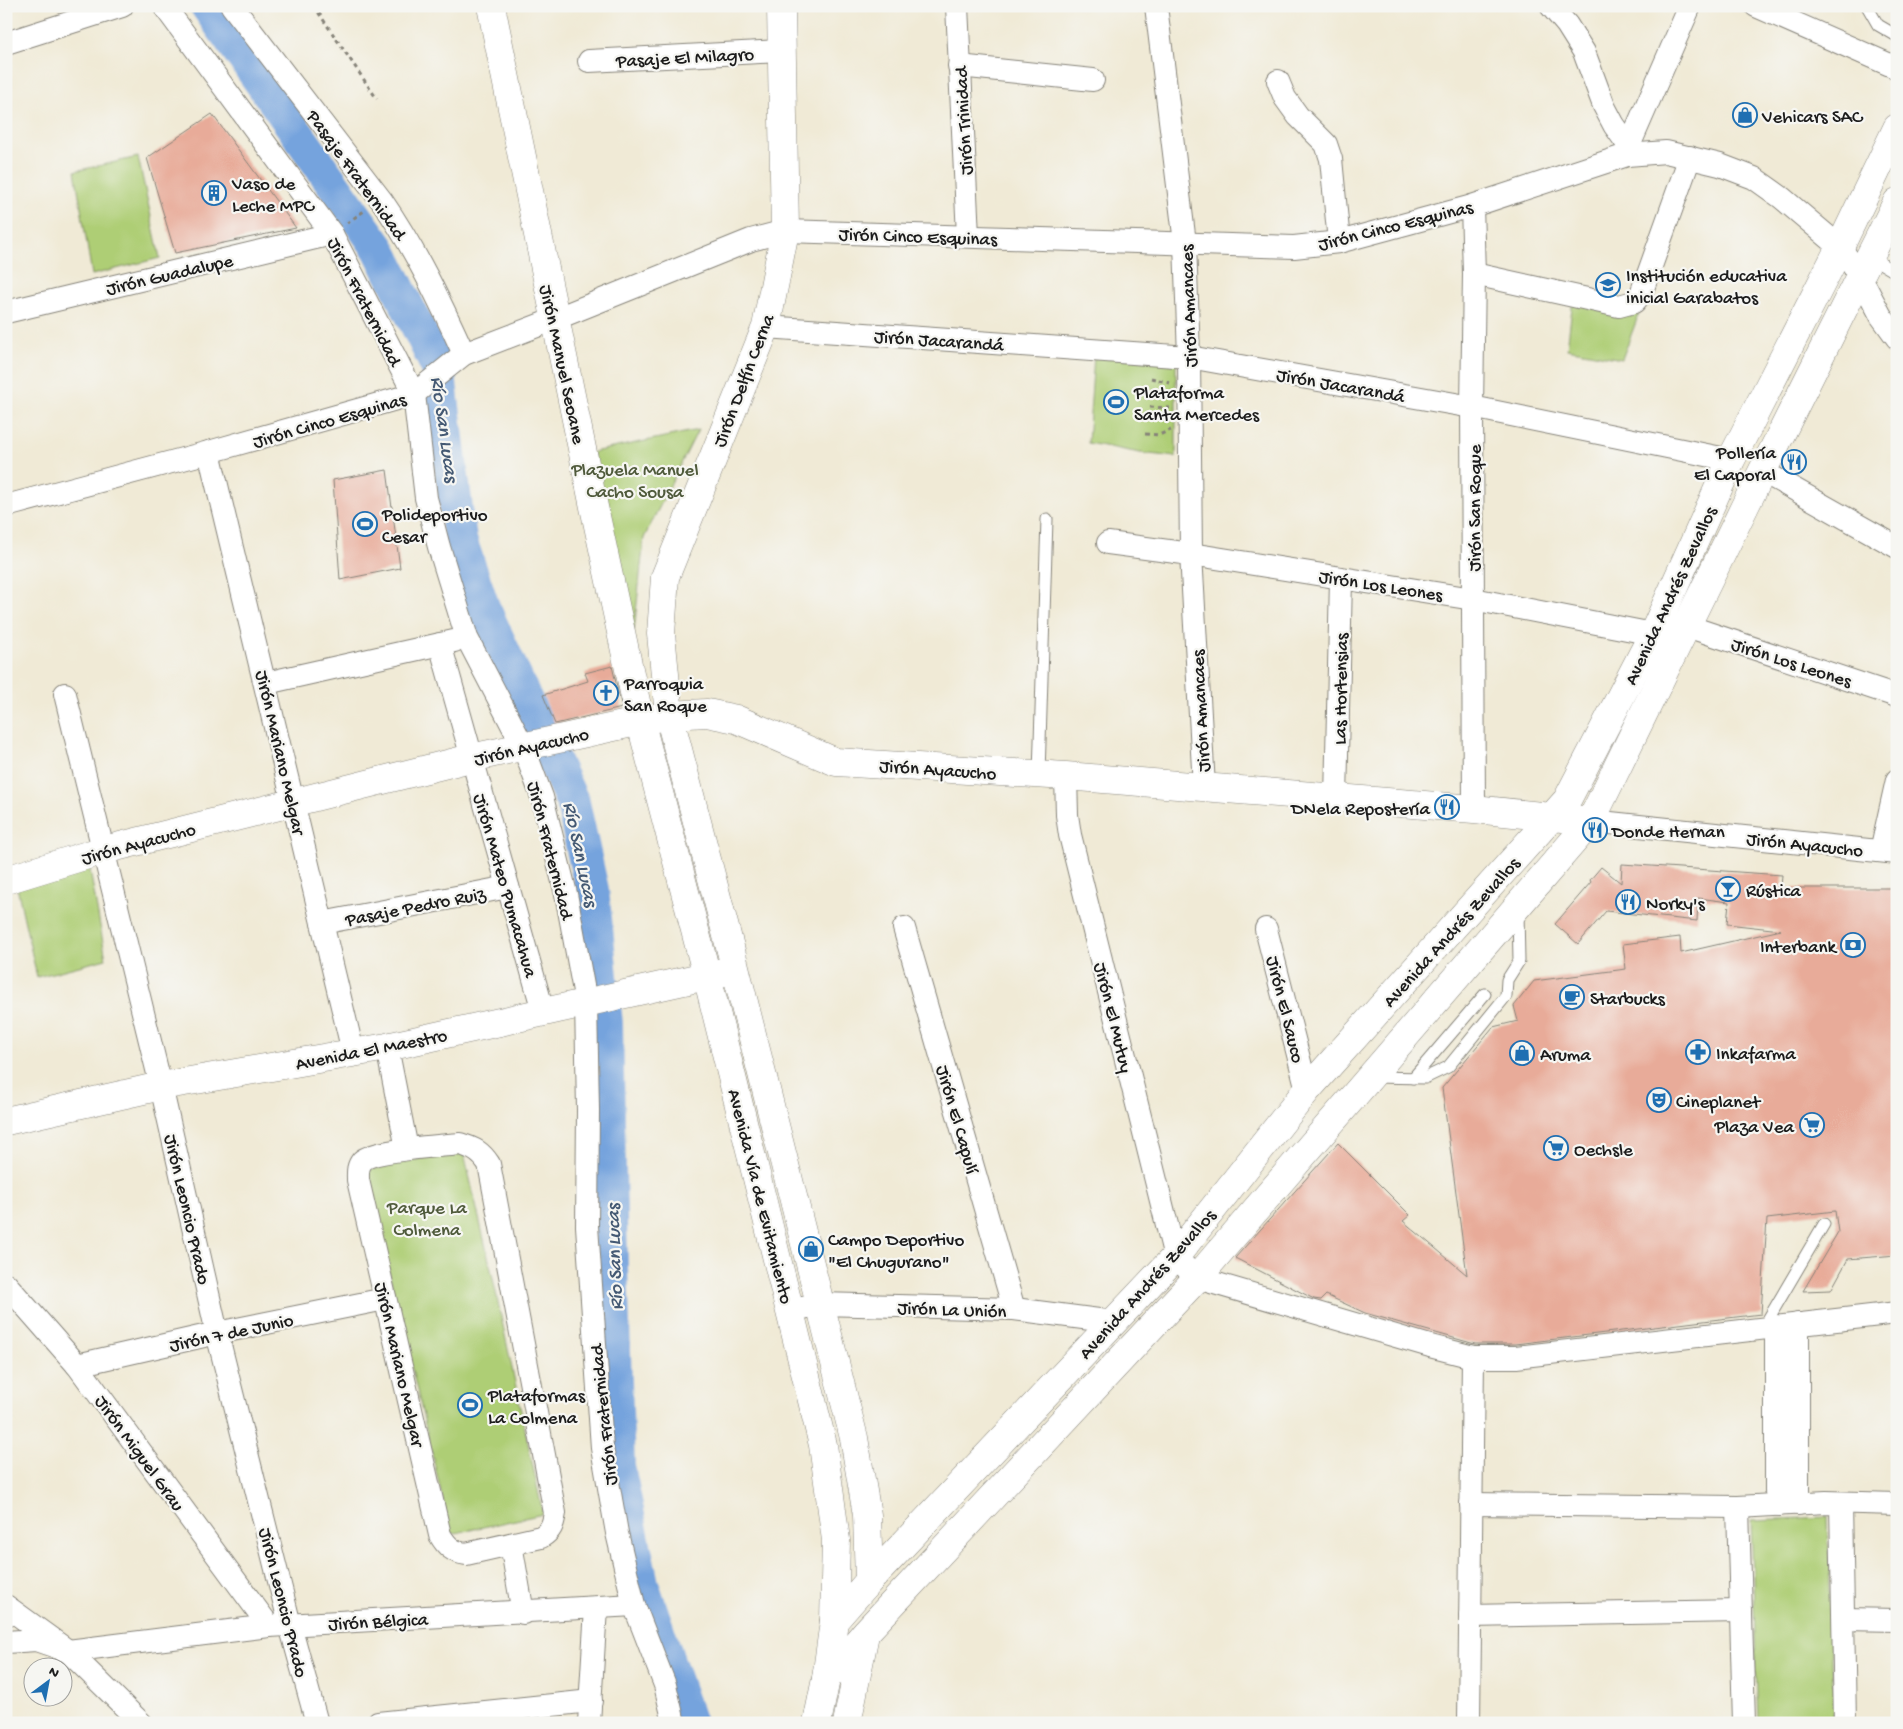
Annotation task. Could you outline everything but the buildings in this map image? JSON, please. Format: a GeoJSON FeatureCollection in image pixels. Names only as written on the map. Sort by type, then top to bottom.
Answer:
{"type":"FeatureCollection","features":[{"type":"Feature","properties":{"kind":"main road","name":"Jirón Manuel Seoane"},"geometry":{"type":"LineString","coordinates":[[491,6],[640,720]]}},
{"type":"Feature","properties":{"kind":"main road","name":"Jirón Delfín Cerna"},"geometry":{"type":"LineString","coordinates":[[669,715],[661,634],[665,577],[766,327],[785,231],[781,6]]}},
{"type":"Feature","properties":{"kind":"main road","name":"Avenida Andrés Zevallos"},"geometry":{"type":"LineString","coordinates":[[834,1620],[869,1580],[1175,1257],[1307,1090],[1567,800],[1652,634],[1731,460],[1840,247],[1897,128]]}},
{"type":"Feature","properties":{"kind":"main road","name":"Avenida Andrés Zevallos"},"geometry":{"type":"LineString","coordinates":[[826,1679],[866,1632],[1197,1278],[1591,821],[1762,471],[1897,202]]}},
{"type":"Feature","properties":{"kind":"main road","name":"Jirón Ayacucho"},"geometry":{"type":"LineString","coordinates":[[6,880],[104,850],[471,758],[640,720],[669,715],[707,713],[736,718],[836,762],[1066,776],[1474,809],[1591,821]]}},
{"type":"Feature","properties":{"kind":"main road","name":"Avenida Vía de Evitamiento"},"geometry":{"type":"LineString","coordinates":[[669,715],[820,1304],[855,1448],[867,1515],[869,1580],[866,1632],[847,1723]]}},
{"type":"Feature","properties":{"kind":"main road","name":"Avenida Vía de Evitamiento"},"geometry":{"type":"LineString","coordinates":[[640,720],[707,976],[824,1445],[836,1540],[834,1620],[826,1679],[817,1723]]}},
{"type":"Feature","properties":{"kind":"main road","name":"Avenida El Maestro"},"geometry":{"type":"LineString","coordinates":[[6,1121],[161,1086],[387,1047],[592,1000],[735,970]]}},
{"type":"Feature","properties":{"kind":"street"},"geometry":{"type":"LineString","coordinates":[[6,43],[122,6]]}},
{"type":"Feature","properties":{"kind":"street","name":"Jirón Fraternidad"},"geometry":{"type":"LineString","coordinates":[[164,6],[340,228],[421,389],[426,498],[467,638],[539,743],[542,797],[592,1000],[588,1110],[588,1226],[602,1448],[617,1533],[634,1605],[665,1684],[674,1723]]}},
{"type":"Feature","properties":{"kind":"street","name":"Pasaje Fraternidad"},"geometry":{"type":"LineString","coordinates":[[232,6],[400,226],[444,309],[462,355]]}},
{"type":"Feature","properties":{"kind":"street","name":"Jirón Trinidad"},"geometry":{"type":"LineString","coordinates":[[957,6],[968,236]]}},
{"type":"Feature","properties":{"kind":"street","name":"Jirón Amancaes"},"geometry":{"type":"LineString","coordinates":[[1156,6],[1185,243],[1189,357],[1190,554],[1204,788]]}},
{"type":"Feature","properties":{"kind":"street"},"geometry":{"type":"LineString","coordinates":[[1551,6],[1567,25],[1584,52],[1604,106],[1628,151]]}},
{"type":"Feature","properties":{"kind":"street"},"geometry":{"type":"LineString","coordinates":[[1628,151],[1690,6]]}},
{"type":"Feature","properties":{"kind":"street"},"geometry":{"type":"LineString","coordinates":[[1756,6],[1897,68]]}},
{"type":"Feature","properties":{"kind":"street","name":"Pasaje El Milagro"},"geometry":{"type":"LineString","coordinates":[[589,61],[782,51]]}},
{"type":"Feature","properties":{"kind":"street"},"geometry":{"type":"LineString","coordinates":[[959,66],[1093,80]]}},
{"type":"Feature","properties":{"kind":"street"},"geometry":{"type":"LineString","coordinates":[[1278,81],[1285,98],[1298,116],[1326,144],[1331,159],[1339,242]]}},
{"type":"Feature","properties":{"kind":"street","name":"Jirón Cinco Esquinas"},"geometry":{"type":"LineString","coordinates":[[6,506],[209,452],[421,389],[462,355],[751,240],[785,231],[1294,247],[1339,242],[1472,206],[1628,151],[1666,152],[1690,157],[1720,165],[1754,178],[1782,198],[1865,266],[1881,316],[1897,338]]}},
{"type":"Feature","properties":{"kind":"street"},"geometry":{"type":"LineString","coordinates":[[1474,274],[1619,306],[1634,302],[1641,294],[1690,157]]}},
{"type":"Feature","properties":{"kind":"street","name":"Jirón San Roque"},"geometry":{"type":"LineString","coordinates":[[1472,206],[1474,274],[1472,407],[1474,809]]}},
{"type":"Feature","properties":{"kind":"street","name":"Jirón Guadalupe"},"geometry":{"type":"LineString","coordinates":[[6,312],[340,228]]}},
{"type":"Feature","properties":{"kind":"street","name":"Jirón Jacarandá"},"geometry":{"type":"LineString","coordinates":[[766,327],[1189,357],[1472,407],[1731,460]]}},
{"type":"Feature","properties":{"kind":"street","name":"Jirón Mariano Melgar"},"geometry":{"type":"LineString","coordinates":[[209,452],[266,683],[353,1052]]}},
{"type":"Feature","properties":{"kind":"street"},"geometry":{"type":"LineString","coordinates":[[1762,471],[1897,547]]}},
{"type":"Feature","properties":{"kind":"street","name":"Jirón Los Leones"},"geometry":{"type":"LineString","coordinates":[[1108,543],[1190,554],[1473,599],[1652,634]]}},
{"type":"Feature","properties":{"kind":"street","name":"Las Hortensias"},"geometry":{"type":"LineString","coordinates":[[1336,799],[1341,579]]}},
{"type":"Feature","properties":{"kind":"street","name":"Jirón Los Leones"},"geometry":{"type":"LineString","coordinates":[[1687,626],[1897,696]]}},
{"type":"Feature","properties":{"kind":"street"},"geometry":{"type":"LineString","coordinates":[[266,683],[467,638]]}},
{"type":"Feature","properties":{"kind":"street","name":"Jirón Mateo Pumacahua"},"geometry":{"type":"LineString","coordinates":[[440,644],[543,1011]]}},
{"type":"Feature","properties":{"kind":"street","name":"Jirón Leoncio Prado"},"geometry":{"type":"LineString","coordinates":[[64,694],[161,1086],[217,1333],[279,1625],[316,1723]]}},
{"type":"Feature","properties":{"kind":"street","name":"Jirón El Mutuy"},"geometry":{"type":"LineString","coordinates":[[1066,776],[1067,815],[1070,835],[1175,1257]]}},
{"type":"Feature","properties":{"kind":"street"},"geometry":{"type":"LineString","coordinates":[[1889,852],[1897,780]]}},
{"type":"Feature","properties":{"kind":"street","name":"Jirón Ayacucho"},"geometry":{"type":"LineString","coordinates":[[1591,821],[1889,852]]}},
{"type":"Feature","properties":{"kind":"street","name":"Pasaje Pedro Ruiz"},"geometry":{"type":"LineString","coordinates":[[322,923],[508,887]]}},
{"type":"Feature","properties":{"kind":"street","name":"Jirón El Capulí"},"geometry":{"type":"LineString","coordinates":[[904,928],[1014,1309]]}},
{"type":"Feature","properties":{"kind":"street","name":"Jirón El Sauco"},"geometry":{"type":"LineString","coordinates":[[1266,929],[1307,1090]]}},
{"type":"Feature","properties":{"kind":"street"},"geometry":{"type":"LineString","coordinates":[[387,1047],[407,1149]]}},
{"type":"Feature","properties":{"kind":"street","name":"Jirón Mariano Melgar"},"geometry":{"type":"LineString","coordinates":[[460,1144],[482,1154],[489,1164],[555,1513],[554,1524],[549,1532],[541,1537],[466,1554],[456,1553],[446,1546],[440,1535],[358,1180],[358,1170],[361,1162],[367,1157],[407,1149],[460,1144]]}},
{"type":"Feature","properties":{"kind":"street"},"geometry":{"type":"LineString","coordinates":[[1175,1257],[1197,1278],[1430,1346],[1473,1356],[1516,1357],[1897,1313]]}},
{"type":"Feature","properties":{"kind":"street","name":"Jirón Miguel Grau"},"geometry":{"type":"LineString","coordinates":[[6,1284],[77,1365],[279,1625]]}},
{"type":"Feature","properties":{"kind":"street","name":"Jirón 7 de Junio"},"geometry":{"type":"LineString","coordinates":[[77,1365],[217,1333],[386,1298]]}},
{"type":"Feature","properties":{"kind":"street","name":"Jirón La Unión"},"geometry":{"type":"LineString","coordinates":[[790,1311],[820,1304],[1014,1309],[1114,1322]]}},
{"type":"Feature","properties":{"kind":"street"},"geometry":{"type":"LineString","coordinates":[[1788,1505],[1798,1324]]}},
{"type":"Feature","properties":{"kind":"street"},"geometry":{"type":"LineString","coordinates":[[1769,1327],[1776,1491],[1788,1505]]}},
{"type":"Feature","properties":{"kind":"street"},"geometry":{"type":"LineString","coordinates":[[1469,1723],[1473,1356]]}},
{"type":"Feature","properties":{"kind":"street"},"geometry":{"type":"LineString","coordinates":[[1471,1504],[1738,1506],[1826,1502],[1897,1504]]}},
{"type":"Feature","properties":{"kind":"street"},"geometry":{"type":"LineString","coordinates":[[1841,1503],[1845,1723]]}},
{"type":"Feature","properties":{"kind":"street"},"geometry":{"type":"LineString","coordinates":[[1738,1506],[1744,1723]]}},
{"type":"Feature","properties":{"kind":"street"},"geometry":{"type":"LineString","coordinates":[[511,1544],[523,1612]]}},
{"type":"Feature","properties":{"kind":"street","name":"Jirón Bélgica"},"geometry":{"type":"LineString","coordinates":[[6,1642],[36,1640],[68,1651],[279,1625],[634,1605]]}},
{"type":"Feature","properties":{"kind":"street"},"geometry":{"type":"LineString","coordinates":[[6,1606],[68,1651],[141,1723]]}},
{"type":"Feature","properties":{"kind":"street"},"geometry":{"type":"LineString","coordinates":[[589,1723],[596,1608]]}},
{"type":"Feature","properties":{"kind":"street"},"geometry":{"type":"LineString","coordinates":[[1470,1616],[1741,1611]]}},
{"type":"Feature","properties":{"kind":"street"},"geometry":{"type":"LineString","coordinates":[[1844,1619],[1897,1620]]}},
{"type":"Feature","properties":{"kind":"street"},"geometry":{"type":"LineString","coordinates":[[378,1723],[591,1700]]}},
{"type":"Feature","properties":{"kind":"lane"},"geometry":{"type":"LineString","coordinates":[[1868,6],[1878,25],[1897,36]]}},
{"type":"Feature","properties":{"kind":"lane"},"geometry":{"type":"LineString","coordinates":[[1865,266],[1897,273]]}},
{"type":"Feature","properties":{"kind":"lane"},"geometry":{"type":"LineString","coordinates":[[1039,774],[1047,519]]}},
{"type":"Feature","properties":{"kind":"lane"},"geometry":{"type":"LineString","coordinates":[[1371,1076],[1425,1078],[1448,1066],[1506,996],[1507,980],[1519,961],[1518,907]]}},
{"type":"Feature","properties":{"kind":"lane"},"geometry":{"type":"LineString","coordinates":[[1413,1078],[1485,994]]}},
{"type":"Feature","properties":{"kind":"lane"},"geometry":{"type":"LineString","coordinates":[[1769,1327],[1824,1224]]}},
{"type":"Feature","properties":{"kind":"path"},"geometry":{"type":"LineString","coordinates":[[314,6],[377,99]]}},
{"type":"Feature","properties":{"kind":"path"},"geometry":{"type":"LineString","coordinates":[[340,228],[368,208]]}},
{"type":"Feature","properties":{"kind":"path"},"geometry":{"type":"LineString","coordinates":[[1152,378],[1162,379],[1175,385]]}},
{"type":"Feature","properties":{"kind":"path"},"geometry":{"type":"LineString","coordinates":[[1150,407],[1175,408]]}},
{"type":"Feature","properties":{"kind":"path"},"geometry":{"type":"LineString","coordinates":[[1145,434],[1160,435],[1174,429]]}},
{"type":"Feature","properties":{"kind":"green space"},"geometry":{"type":"Polygon","coordinates":[[[138,157],[160,258],[92,275],[75,171],[138,157]]]}},
{"type":"Feature","properties":{"kind":"green space"},"geometry":{"type":"Polygon","coordinates":[[[1573,299],[1640,311],[1622,359],[1567,349],[1573,299]]]}},
{"type":"Feature","properties":{"kind":"green space"},"geometry":{"type":"Polygon","coordinates":[[[1094,355],[1176,363],[1176,457],[1140,453],[1088,443],[1094,355]]]}},
{"type":"Feature","properties":{"kind":"green space","name":"Plazuela Manuel Cacho Sousa"},"geometry":{"type":"Polygon","coordinates":[[[698,430],[644,538],[634,631],[593,452],[698,430]]]}},
{"type":"Feature","properties":{"kind":"green space"},"geometry":{"type":"Polygon","coordinates":[[[88,859],[106,959],[37,977],[16,883],[88,859]]]}},
{"type":"Feature","properties":{"kind":"green space","name":"Plataformas La Colmena"},"geometry":{"type":"Polygon","coordinates":[[[463,1149],[492,1274],[543,1514],[451,1534],[365,1171],[463,1149]]]}},
{"type":"Feature","properties":{"kind":"green space"},"geometry":{"type":"Polygon","coordinates":[[[1828,1517],[1834,1723],[1758,1723],[1751,1520],[1828,1517]]]}},
{"type":"Feature","properties":{"kind":"waterway","name":"Río San Lucas"},"geometry":{"type":"LineString","coordinates":[[207,6],[379,249],[438,368],[460,540],[483,607],[573,803],[592,890],[606,1024],[611,1267],[618,1467],[642,1584],[689,1723]]}},
{"type":"Feature","properties":{"kind":"place","name":"Vehicars SAC"},"geometry":{"type":"Point","coordinates":[1745,115]}},
{"type":"Feature","properties":{"kind":"place","name":"Vaso de Leche MPC"},"geometry":{"type":"Point","coordinates":[214,193]}},
{"type":"Feature","properties":{"kind":"place","name":"Institución educativa inicial Garabatos"},"geometry":{"type":"Point","coordinates":[1608,285]}},
{"type":"Feature","properties":{"kind":"place","name":"Plataforma Santa Mercedes"},"geometry":{"type":"Point","coordinates":[1116,402]}},
{"type":"Feature","properties":{"kind":"place","name":"Pollería El Caporal"},"geometry":{"type":"Point","coordinates":[1794,462]}},
{"type":"Feature","properties":{"kind":"place","name":"Polideportivo Cesar"},"geometry":{"type":"Point","coordinates":[365,524]}},
{"type":"Feature","properties":{"kind":"place","name":"Parroquia San Roque"},"geometry":{"type":"Point","coordinates":[606,693]}},
{"type":"Feature","properties":{"kind":"place","name":"DNela Repostería"},"geometry":{"type":"Point","coordinates":[1447,807]}},
{"type":"Feature","properties":{"kind":"place","name":"Donde Hernan"},"geometry":{"type":"Point","coordinates":[1595,830]}},
{"type":"Feature","properties":{"kind":"place","name":"Rústica"},"geometry":{"type":"Point","coordinates":[1728,889]}},
{"type":"Feature","properties":{"kind":"place","name":"Norky's"},"geometry":{"type":"Point","coordinates":[1628,902]}},
{"type":"Feature","properties":{"kind":"place","name":"Interbank"},"geometry":{"type":"Point","coordinates":[1853,945]}},
{"type":"Feature","properties":{"kind":"place","name":"Starbucks"},"geometry":{"type":"Point","coordinates":[1572,997]}},
{"type":"Feature","properties":{"kind":"place","name":"Inkafarma"},"geometry":{"type":"Point","coordinates":[1698,1052]}},
{"type":"Feature","properties":{"kind":"place","name":"Aruma"},"geometry":{"type":"Point","coordinates":[1522,1053]}},
{"type":"Feature","properties":{"kind":"place","name":"Cineplanet"},"geometry":{"type":"Point","coordinates":[1659,1100]}},
{"type":"Feature","properties":{"kind":"place","name":"Plaza Vea"},"geometry":{"type":"Point","coordinates":[1812,1125]}},
{"type":"Feature","properties":{"kind":"place","name":"Oechsle"},"geometry":{"type":"Point","coordinates":[1556,1148]}},
{"type":"Feature","properties":{"kind":"place","name":"Campo Deportivo \"El Chugurano\""},"geometry":{"type":"Point","coordinates":[811,1249]}},
{"type":"Feature","properties":{"kind":"place","name":"Plataformas La Colmena"},"geometry":{"type":"Point","coordinates":[470,1405]}},
{"type":"Feature","properties":{"kind":"park label","name":"Parque La Colmena"},"geometry":{"type":"Point","coordinates":[427,1217]}}]}
